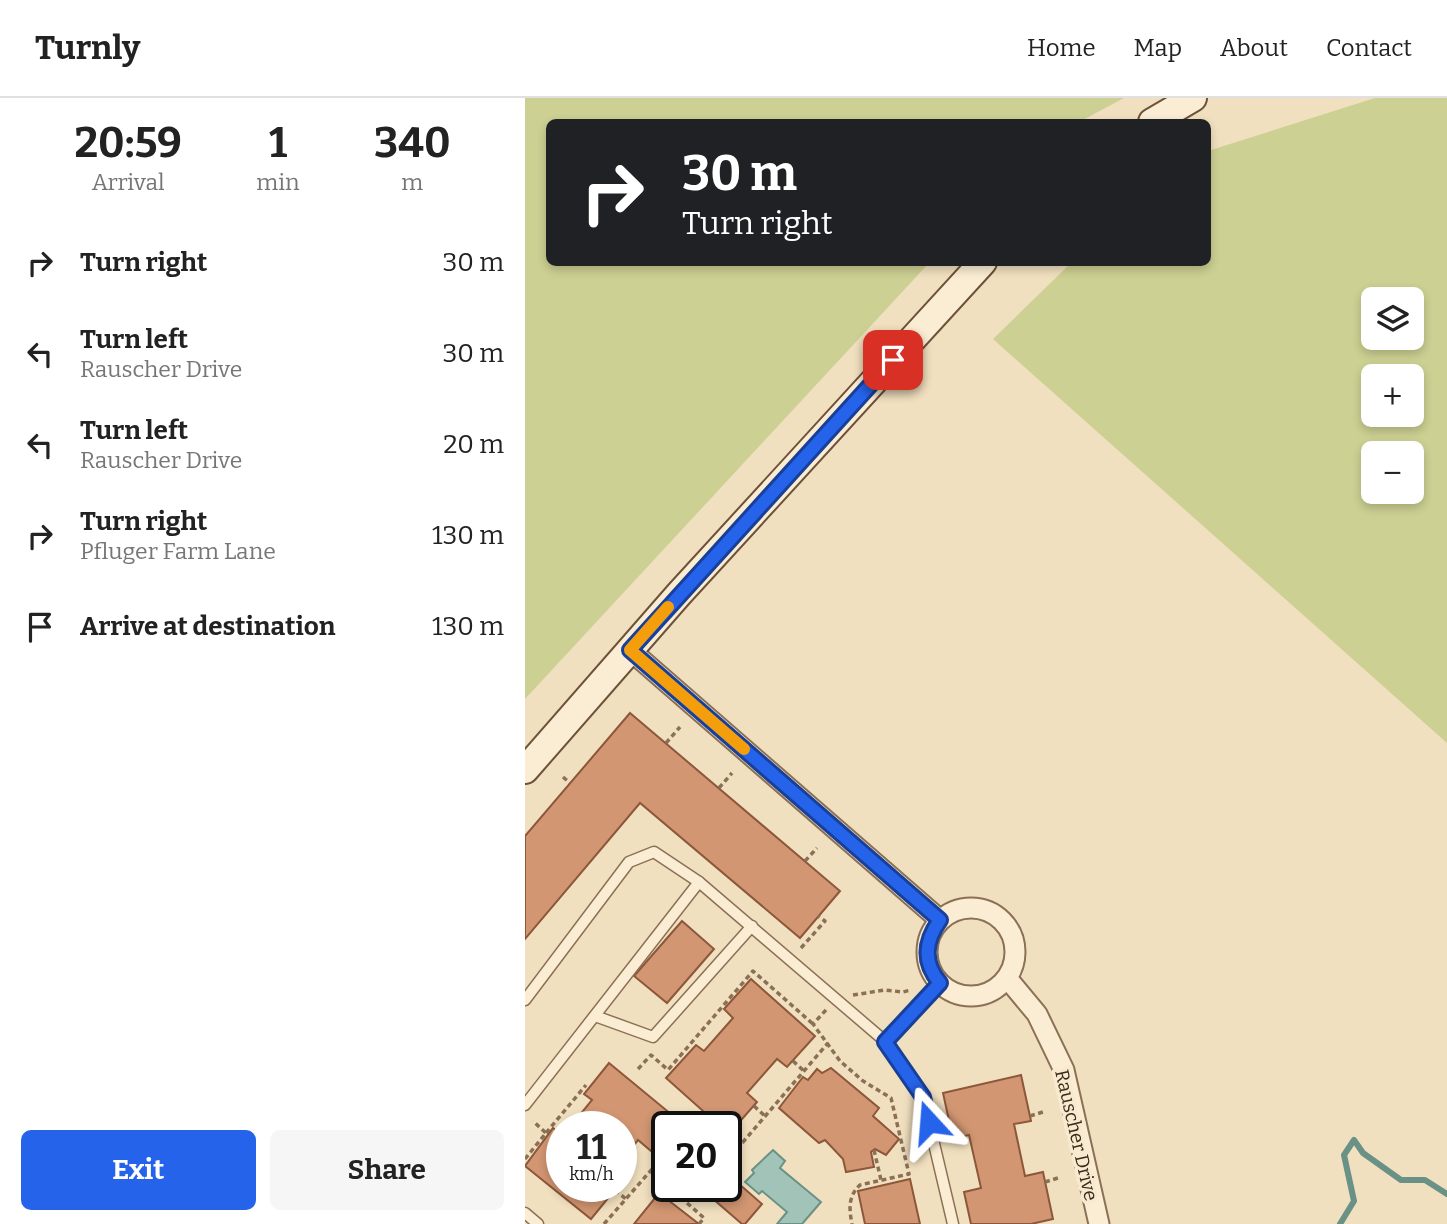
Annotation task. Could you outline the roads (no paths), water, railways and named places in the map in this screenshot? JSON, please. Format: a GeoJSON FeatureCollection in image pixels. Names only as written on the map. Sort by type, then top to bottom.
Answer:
{"type":"FeatureCollection","features":[{"type":"Feature","properties":{"kind":"street"},"geometry":{"type":"LineString","coordinates":[[1157,119],[1193,98]]}},
{"type":"Feature","properties":{"kind":"street"},"geometry":{"type":"LineString","coordinates":[[525,770],[630,650],[979,266]]}},
{"type":"Feature","properties":{"kind":"street"},"geometry":{"type":"LineString","coordinates":[[630,650],[940,920]]}},
{"type":"Feature","properties":{"kind":"street"},"geometry":{"type":"LineString","coordinates":[[966,908],[981,909],[994,914],[1005,923],[1014,943],[1014,965],[1007,978],[990,991],[969,996],[954,993],[940,983],[927,960],[927,946],[940,920],[952,912],[966,908]]}},
{"type":"Feature","properties":{"kind":"street","name":"Rauscher Drive"},"geometry":{"type":"LineString","coordinates":[[1007,978],[1037,1014],[1064,1070],[1098,1224]]}},
{"type":"Feature","properties":{"kind":"lane"},"geometry":{"type":"LineString","coordinates":[[525,999],[629,862],[654,852],[699,882],[885,1042],[923,1097],[953,1224]]}},
{"type":"Feature","properties":{"kind":"lane"},"geometry":{"type":"LineString","coordinates":[[525,1105],[699,882]]}},
{"type":"Feature","properties":{"kind":"lane"},"geometry":{"type":"LineString","coordinates":[[595,1016],[653,1037],[752,926]]}},
{"type":"Feature","properties":{"kind":"lane"},"geometry":{"type":"LineString","coordinates":[[885,1042],[940,983]]}},
{"type":"Feature","properties":{"kind":"lane"},"geometry":{"type":"LineString","coordinates":[[525,1213],[538,1224]]}},
{"type":"Feature","properties":{"kind":"water"},"geometry":{"type":"Polygon","coordinates":[[[773,1150],[785,1161],[780,1168],[821,1202],[802,1224],[777,1224],[787,1212],[762,1191],[759,1194],[745,1182],[754,1173],[752,1170],[773,1150]]]}},
{"type":"Feature","properties":{"kind":"waterway"},"geometry":{"type":"LineString","coordinates":[[1340,1224],[1354,1201],[1344,1155],[1354,1140],[1363,1153],[1401,1180],[1425,1180],[1447,1194]]}}]}
